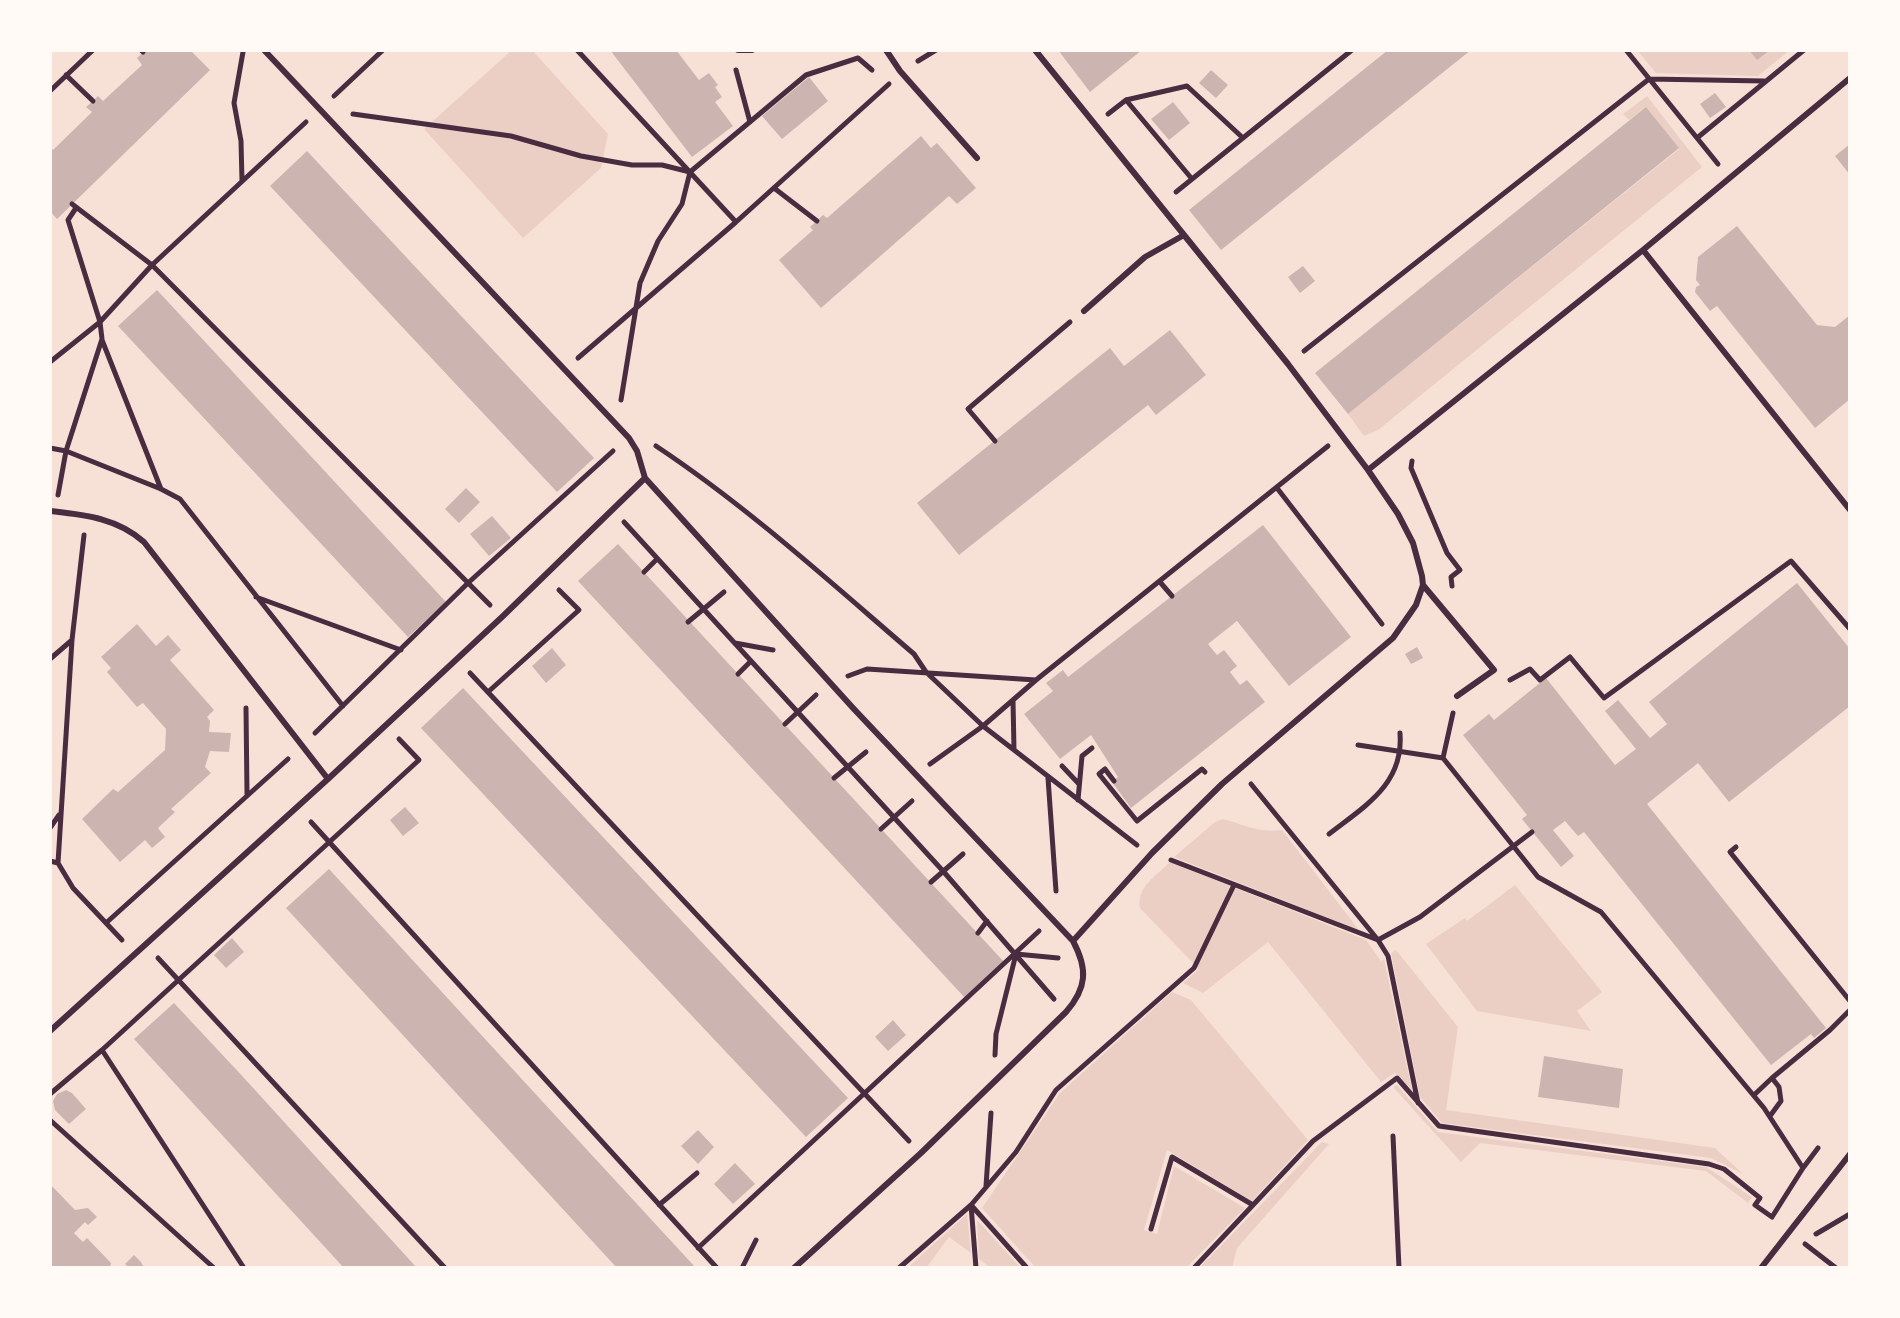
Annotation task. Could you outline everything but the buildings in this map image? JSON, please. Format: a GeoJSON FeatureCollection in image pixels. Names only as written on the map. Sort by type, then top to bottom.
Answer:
{"type":"FeatureCollection","features":[{"type":"Feature","properties":{"kind":"lane"},"geometry":{"type":"LineString","coordinates":[[264,50],[629,438],[637,451],[645,478],[830,683],[1073,941],[1083,960],[1083,981],[1076,1001],[1066,1012],[921,1153],[794,1268]]}},
{"type":"Feature","properties":{"kind":"lane"},"geometry":{"type":"LineString","coordinates":[[738,50],[752,50]]}},
{"type":"Feature","properties":{"kind":"lane"},"geometry":{"type":"LineString","coordinates":[[886,50],[900,71],[977,158]]}},
{"type":"Feature","properties":{"kind":"lane"},"geometry":{"type":"LineString","coordinates":[[1035,50],[1288,364],[1368,470],[1398,514],[1413,543],[1420,562],[1423,585],[1416,605],[1393,638],[1218,787],[1152,853],[1073,941]]}},
{"type":"Feature","properties":{"kind":"lane"},"geometry":{"type":"LineString","coordinates":[[1368,470],[1643,250],[1850,78]]}},
{"type":"Feature","properties":{"kind":"lane"},"geometry":{"type":"LineString","coordinates":[[1084,311],[1145,257],[1184,235]]}},
{"type":"Feature","properties":{"kind":"lane"},"geometry":{"type":"LineString","coordinates":[[1643,250],[1850,510]]}},
{"type":"Feature","properties":{"kind":"lane"},"geometry":{"type":"LineString","coordinates":[[50,1031],[328,779],[645,478]]}},
{"type":"Feature","properties":{"kind":"lane"},"geometry":{"type":"LineString","coordinates":[[53,511],[117,524],[132,531],[144,542],[328,779]]}},
{"type":"Feature","properties":{"kind":"lane"},"geometry":{"type":"LineString","coordinates":[[1423,585],[1494,670],[1457,696]]}},
{"type":"Feature","properties":{"kind":"lane"},"geometry":{"type":"LineString","coordinates":[[1761,1268],[1850,1154]]}},
{"type":"Feature","properties":{"kind":"path"},"geometry":{"type":"LineString","coordinates":[[50,91],[93,50]]}},
{"type":"Feature","properties":{"kind":"path"},"geometry":{"type":"LineString","coordinates":[[242,182],[241,141],[234,103],[243,50]]}},
{"type":"Feature","properties":{"kind":"path"},"geometry":{"type":"LineString","coordinates":[[50,362],[100,322],[152,265],[383,50]]}},
{"type":"Feature","properties":{"kind":"path"},"geometry":{"type":"LineString","coordinates":[[577,50],[736,222]]}},
{"type":"Feature","properties":{"kind":"path"},"geometry":{"type":"LineString","coordinates":[[565,369],[736,222],[900,71],[936,50]]}},
{"type":"Feature","properties":{"kind":"path"},"geometry":{"type":"LineString","coordinates":[[1159,205],[1352,50]]}},
{"type":"Feature","properties":{"kind":"path"},"geometry":{"type":"LineString","coordinates":[[1626,50],[1728,177]]}},
{"type":"Feature","properties":{"kind":"path"},"geometry":{"type":"LineString","coordinates":[[1697,138],[1804,50]]}},
{"type":"Feature","properties":{"kind":"path"},"geometry":{"type":"LineString","coordinates":[[621,401],[640,283],[648,261],[682,204],[690,172],[806,75],[858,58],[888,85]]}},
{"type":"Feature","properties":{"kind":"path"},"geometry":{"type":"LineString","coordinates":[[734,64],[751,122]]}},
{"type":"Feature","properties":{"kind":"path"},"geometry":{"type":"LineString","coordinates":[[66,75],[93,101]]}},
{"type":"Feature","properties":{"kind":"path"},"geometry":{"type":"LineString","coordinates":[[50,76],[58,84]]}},
{"type":"Feature","properties":{"kind":"path"},"geometry":{"type":"LineString","coordinates":[[1288,364],[1649,79],[1764,81]]}},
{"type":"Feature","properties":{"kind":"path"},"geometry":{"type":"LineString","coordinates":[[1094,124],[1126,100],[1187,86],[1243,138]]}},
{"type":"Feature","properties":{"kind":"path"},"geometry":{"type":"LineString","coordinates":[[1126,100],[1192,179]]}},
{"type":"Feature","properties":{"kind":"path"},"geometry":{"type":"LineString","coordinates":[[320,110],[511,136],[581,156],[632,165],[662,165],[690,172]]}},
{"type":"Feature","properties":{"kind":"path"},"geometry":{"type":"LineString","coordinates":[[774,188],[817,221]]}},
{"type":"Feature","properties":{"kind":"path"},"geometry":{"type":"LineString","coordinates":[[161,489],[102,339],[100,322],[68,220],[74,206],[152,265],[502,617]]}},
{"type":"Feature","properties":{"kind":"path"},"geometry":{"type":"LineString","coordinates":[[995,441],[968,409],[1084,311]]}},
{"type":"Feature","properties":{"kind":"path"},"geometry":{"type":"LineString","coordinates":[[53,511],[66,451],[102,339]]}},
{"type":"Feature","properties":{"kind":"path"},"geometry":{"type":"LineString","coordinates":[[916,774],[983,726],[1340,436]]}},
{"type":"Feature","properties":{"kind":"path"},"geometry":{"type":"LineString","coordinates":[[106,923],[303,746],[468,583],[629,438],[650,442],[689,468],[772,534],[914,654],[926,672],[983,726]]}},
{"type":"Feature","properties":{"kind":"path"},"geometry":{"type":"LineString","coordinates":[[1399,445],[1412,460],[1411,468],[1447,553],[1460,570],[1451,577],[1452,589]]}},
{"type":"Feature","properties":{"kind":"path"},"geometry":{"type":"LineString","coordinates":[[50,448],[66,451],[180,499],[343,706]]}},
{"type":"Feature","properties":{"kind":"path"},"geometry":{"type":"LineString","coordinates":[[1277,488],[1393,638]]}},
{"type":"Feature","properties":{"kind":"path"},"geometry":{"type":"LineString","coordinates":[[612,510],[943,871],[1066,1012]]}},
{"type":"Feature","properties":{"kind":"path"},"geometry":{"type":"LineString","coordinates":[[85,516],[72,640],[58,863],[73,888],[121,940],[146,945],[445,1268]]}},
{"type":"Feature","properties":{"kind":"path"},"geometry":{"type":"LineString","coordinates":[[644,572],[657,559]]}},
{"type":"Feature","properties":{"kind":"path"},"geometry":{"type":"LineString","coordinates":[[1494,670],[1507,681],[1530,669],[1540,680],[1570,657],[1604,698],[1791,561],[1850,629]]}},
{"type":"Feature","properties":{"kind":"path"},"geometry":{"type":"LineString","coordinates":[[488,692],[579,610],[544,576]]}},
{"type":"Feature","properties":{"kind":"path"},"geometry":{"type":"LineString","coordinates":[[688,622],[738,580]]}},
{"type":"Feature","properties":{"kind":"path"},"geometry":{"type":"LineString","coordinates":[[1160,582],[1172,596]]}},
{"type":"Feature","properties":{"kind":"path"},"geometry":{"type":"LineString","coordinates":[[256,597],[402,651]]}},
{"type":"Feature","properties":{"kind":"path"},"geometry":{"type":"LineString","coordinates":[[50,659],[72,640]]}},
{"type":"Feature","properties":{"kind":"path"},"geometry":{"type":"LineString","coordinates":[[457,659],[921,1153]]}},
{"type":"Feature","properties":{"kind":"path"},"geometry":{"type":"LineString","coordinates":[[738,674],[751,661]]}},
{"type":"Feature","properties":{"kind":"path"},"geometry":{"type":"LineString","coordinates":[[785,724],[830,683],[867,669],[1036,680]]}},
{"type":"Feature","properties":{"kind":"path"},"geometry":{"type":"LineString","coordinates":[[247,795],[246,711],[250,678]]}},
{"type":"Feature","properties":{"kind":"path"},"geometry":{"type":"LineString","coordinates":[[1443,758],[1457,696]]}},
{"type":"Feature","properties":{"kind":"path"},"geometry":{"type":"LineString","coordinates":[[1013,700],[1014,751]]}},
{"type":"Feature","properties":{"kind":"path"},"geometry":{"type":"LineString","coordinates":[[50,1094],[419,760],[386,725]]}},
{"type":"Feature","properties":{"kind":"path"},"geometry":{"type":"LineString","coordinates":[[1329,834],[1381,793],[1401,752],[1400,733]]}},
{"type":"Feature","properties":{"kind":"path"},"geometry":{"type":"LineString","coordinates":[[834,778],[883,739]]}},
{"type":"Feature","properties":{"kind":"path"},"geometry":{"type":"LineString","coordinates":[[1358,745],[1443,758],[1538,877],[1601,912],[1754,1095],[1803,1168]]}},
{"type":"Feature","properties":{"kind":"path"},"geometry":{"type":"LineString","coordinates":[[1078,801],[1082,756],[1092,748]]}},
{"type":"Feature","properties":{"kind":"path"},"geometry":{"type":"LineString","coordinates":[[1062,766],[1079,785]]}},
{"type":"Feature","properties":{"kind":"path"},"geometry":{"type":"LineString","coordinates":[[1114,781],[1105,769],[1099,774],[1137,821],[1202,769],[1218,787]]}},
{"type":"Feature","properties":{"kind":"path"},"geometry":{"type":"LineString","coordinates":[[1239,769],[1388,956],[1418,1104]]}},
{"type":"Feature","properties":{"kind":"path"},"geometry":{"type":"LineString","coordinates":[[698,1248],[1052,918],[1056,889],[1048,777]]}},
{"type":"Feature","properties":{"kind":"path"},"geometry":{"type":"LineString","coordinates":[[881,829],[928,787]]}},
{"type":"Feature","properties":{"kind":"path"},"geometry":{"type":"LineString","coordinates":[[297,807],[717,1268]]}},
{"type":"Feature","properties":{"kind":"path"},"geometry":{"type":"LineString","coordinates":[[50,828],[60,814]]}},
{"type":"Feature","properties":{"kind":"path"},"geometry":{"type":"LineString","coordinates":[[1378,940],[1420,917],[1532,832]]}},
{"type":"Feature","properties":{"kind":"path"},"geometry":{"type":"LineString","coordinates":[[931,882],[979,840]]}},
{"type":"Feature","properties":{"kind":"path"},"geometry":{"type":"LineString","coordinates":[[1736,847],[1730,852],[1850,1001]]}},
{"type":"Feature","properties":{"kind":"path"},"geometry":{"type":"LineString","coordinates":[[50,861],[58,863]]}},
{"type":"Feature","properties":{"kind":"path"},"geometry":{"type":"LineString","coordinates":[[899,1268],[971,1205],[1016,1152],[1056,1090],[1194,968],[1234,885]]}},
{"type":"Feature","properties":{"kind":"path"},"geometry":{"type":"LineString","coordinates":[[978,933],[987,921]]}},
{"type":"Feature","properties":{"kind":"path"},"geometry":{"type":"LineString","coordinates":[[1016,954],[1083,960]]}},
{"type":"Feature","properties":{"kind":"path"},"geometry":{"type":"LineString","coordinates":[[996,1034],[1016,954]]}},
{"type":"Feature","properties":{"kind":"path"},"geometry":{"type":"LineString","coordinates":[[1754,1095],[1850,1010]]}},
{"type":"Feature","properties":{"kind":"path"},"geometry":{"type":"LineString","coordinates":[[102,1050],[244,1268]]}},
{"type":"Feature","properties":{"kind":"path"},"geometry":{"type":"LineString","coordinates":[[1194,1268],[1313,1141],[1397,1078],[1439,1126],[1709,1164],[1724,1169],[1760,1198],[1755,1205],[1772,1217],[1818,1148]]}},
{"type":"Feature","properties":{"kind":"path"},"geometry":{"type":"LineString","coordinates":[[1770,1116],[1781,1101],[1779,1087],[1772,1078]]}},
{"type":"Feature","properties":{"kind":"path"},"geometry":{"type":"LineString","coordinates":[[986,1187],[992,1109]]}},
{"type":"Feature","properties":{"kind":"path"},"geometry":{"type":"LineString","coordinates":[[50,1120],[214,1268]]}},
{"type":"Feature","properties":{"kind":"path"},"geometry":{"type":"LineString","coordinates":[[1393,1136],[1399,1268]]}},
{"type":"Feature","properties":{"kind":"path"},"geometry":{"type":"LineString","coordinates":[[1151,1229],[1172,1157],[1253,1205]]}},
{"type":"Feature","properties":{"kind":"path"},"geometry":{"type":"LineString","coordinates":[[659,1205],[697,1173]]}},
{"type":"Feature","properties":{"kind":"path"},"geometry":{"type":"LineString","coordinates":[[971,1205],[976,1268]]}},
{"type":"Feature","properties":{"kind":"path"},"geometry":{"type":"LineString","coordinates":[[971,1205],[1027,1268]]}},
{"type":"Feature","properties":{"kind":"path"},"geometry":{"type":"LineString","coordinates":[[1836,1268],[1803,1242],[1850,1214]]}},
{"type":"Feature","properties":{"kind":"path"},"geometry":{"type":"LineString","coordinates":[[742,1268],[756,1240]]}},
{"type":"Feature","properties":{"kind":"shaded area"},"geometry":{"type":"Polygon","coordinates":[[[512,50],[532,50],[608,134],[601,168],[523,238],[424,129],[512,50]]]}},
{"type":"Feature","properties":{"kind":"shaded area"},"geometry":{"type":"Polygon","coordinates":[[[1637,50],[1790,50],[1758,76],[1656,73],[1637,50]]]}},
{"type":"Feature","properties":{"kind":"shaded area"},"geometry":{"type":"Polygon","coordinates":[[[1647,96],[1702,167],[1378,430],[1364,436],[1348,414],[1679,149],[1646,107],[1629,120],[1623,114],[1647,96]]]}},
{"type":"Feature","properties":{"kind":"shaded area"},"geometry":{"type":"Polygon","coordinates":[[[1223,819],[1258,829],[1282,830],[1359,930],[1174,857],[1215,822],[1223,819]]]}},
{"type":"Feature","properties":{"kind":"shaded area"},"geometry":{"type":"Polygon","coordinates":[[[1170,862],[1366,940],[1381,961],[1384,959],[1412,1090],[1395,1073],[1381,1082],[1268,942],[1203,993],[1183,983],[1199,969],[1140,908],[1144,888],[1170,862]]]}},
{"type":"Feature","properties":{"kind":"shaded area"},"geometry":{"type":"Polygon","coordinates":[[[1515,885],[1602,992],[1577,1011],[1591,1031],[1477,1011],[1426,944],[1465,918],[1467,921],[1515,885]]]}},
{"type":"Feature","properties":{"kind":"shaded area"},"geometry":{"type":"Polygon","coordinates":[[[1396,950],[1458,1027],[1446,1110],[1715,1148],[1743,1174],[1711,1158],[1442,1123],[1420,1097],[1391,953],[1396,950]]]}},
{"type":"Feature","properties":{"kind":"shaded area"},"geometry":{"type":"Polygon","coordinates":[[[1172,992],[1191,1000],[1308,1140],[1252,1201],[1167,1150],[1144,1230],[1157,1234],[1174,1166],[1245,1208],[1186,1268],[1036,1268],[982,1208],[1060,1093],[1172,992]]]}},
{"type":"Feature","properties":{"kind":"shaded area"},"geometry":{"type":"Polygon","coordinates":[[[1397,1085],[1438,1132],[1706,1167],[1752,1197],[1748,1203],[1706,1171],[1480,1143],[1461,1162],[1393,1087],[1397,1085]]]}},
{"type":"Feature","properties":{"kind":"shaded area"},"geometry":{"type":"Polygon","coordinates":[[[1322,1142],[1329,1144],[1237,1248],[1232,1268],[1199,1268],[1322,1142]]]}},
{"type":"Feature","properties":{"kind":"shaded area"},"geometry":{"type":"Polygon","coordinates":[[[967,1214],[971,1253],[949,1237],[926,1268],[907,1268],[967,1214]]]}},
{"type":"Feature","properties":{"kind":"shaded area"},"geometry":{"type":"Polygon","coordinates":[[[977,1220],[1021,1268],[991,1268],[979,1259],[977,1220]]]}}]}
